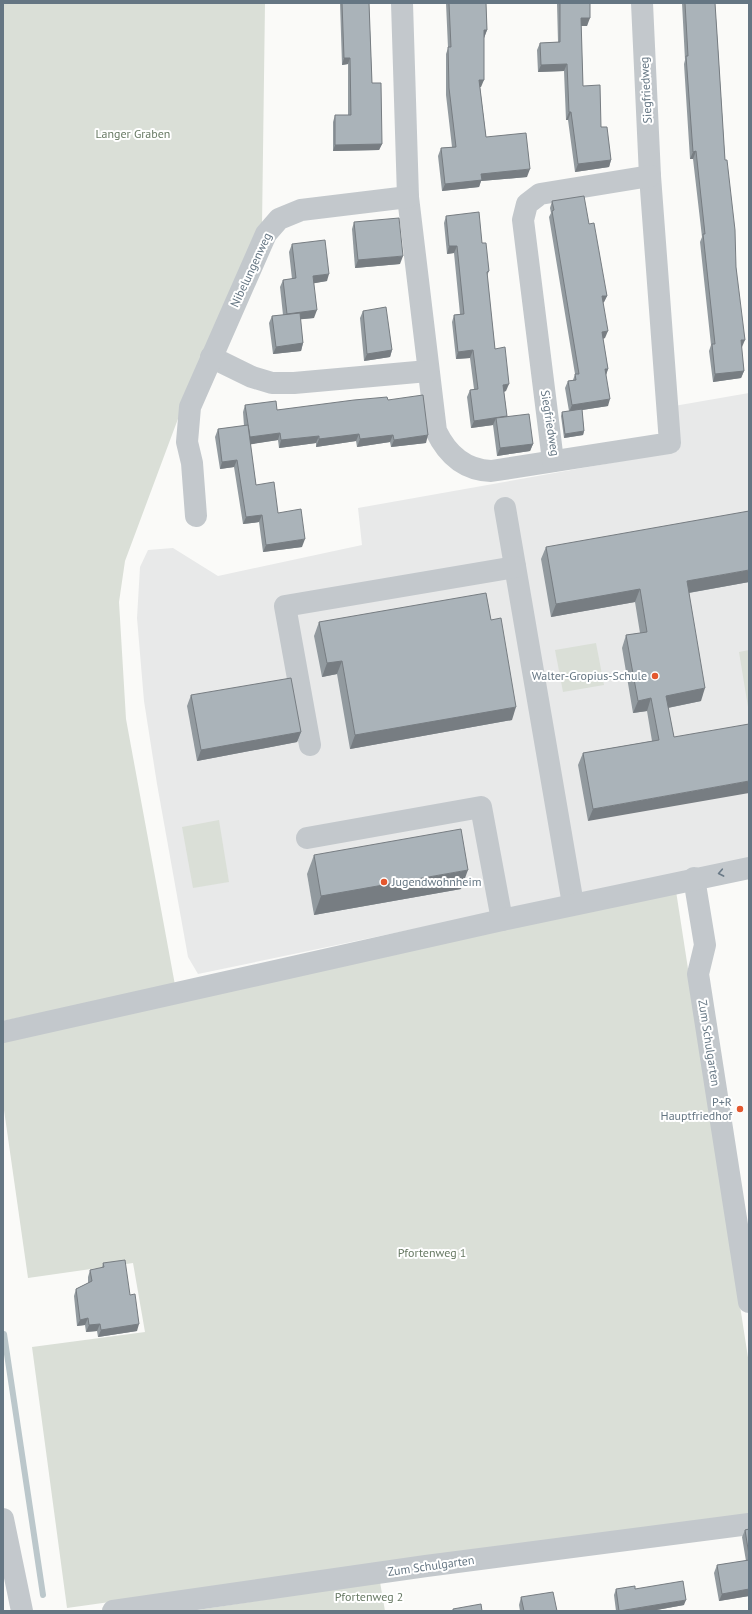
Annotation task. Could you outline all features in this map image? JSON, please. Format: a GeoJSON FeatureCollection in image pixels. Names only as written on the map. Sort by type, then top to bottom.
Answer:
{"type":"FeatureCollection","features":[{"type":"Feature","properties":{"kind":"street"},"geometry":{"type":"LineString","coordinates":[[402,3],[408,197],[436,431],[442,445],[454,458],[469,467],[481,470],[553,461]]}},
{"type":"Feature","properties":{"kind":"street","name":"Siegfriedweg"},"geometry":{"type":"LineString","coordinates":[[642,3],[650,176],[670,443],[553,461],[523,220],[527,204],[540,194],[650,176]]}},
{"type":"Feature","properties":{"kind":"street","name":"Nibelungenweg"},"geometry":{"type":"LineString","coordinates":[[196,516],[192,463],[187,442],[190,406],[266,234],[279,219],[301,210],[408,197]]}},
{"type":"Feature","properties":{"kind":"street"},"geometry":{"type":"LineString","coordinates":[[211,357],[252,377],[272,383],[294,383],[428,371]]}},
{"type":"Feature","properties":{"kind":"street"},"geometry":{"type":"LineString","coordinates":[[505,508],[573,904]]}},
{"type":"Feature","properties":{"kind":"street"},"geometry":{"type":"LineString","coordinates":[[310,745],[285,606],[515,567]]}},
{"type":"Feature","properties":{"kind":"street"},"geometry":{"type":"LineString","coordinates":[[307,838],[481,808],[502,920]]}},
{"type":"Feature","properties":{"kind":"street"},"geometry":{"type":"LineString","coordinates":[[3,1032],[573,904],[694,878],[749,868]]}},
{"type":"Feature","properties":{"kind":"street","name":"Zum Schulgarten"},"geometry":{"type":"LineString","coordinates":[[694,878],[705,945],[698,974],[749,1302]]}},
{"type":"Feature","properties":{"kind":"street"},"geometry":{"type":"LineString","coordinates":[[3,1519],[22,1611]]}},
{"type":"Feature","properties":{"kind":"street","name":"Zum Schulgarten"},"geometry":{"type":"LineString","coordinates":[[113,1611],[434,1565],[749,1524]]}},
{"type":"Feature","properties":{"kind":"shaded area"},"geometry":{"type":"Polygon","coordinates":[[[749,393],[749,859],[198,974],[188,957],[157,784],[144,701],[137,618],[140,567],[148,550],[173,548],[218,576],[362,545],[358,508],[678,451],[674,406],[749,393]]]}},
{"type":"Feature","properties":{"kind":"green space","name":"Langer Graben"},"geometry":{"type":"Polygon","coordinates":[[[3,3],[265,3],[262,226],[185,400],[125,561],[119,602],[126,719],[175,985],[3,1021],[3,3]]]}},
{"type":"Feature","properties":{"kind":"green space"},"geometry":{"type":"Polygon","coordinates":[[[596,643],[604,685],[563,692],[555,650],[596,643]]]}},
{"type":"Feature","properties":{"kind":"green space"},"geometry":{"type":"Polygon","coordinates":[[[749,650],[749,707],[748,707],[739,652],[749,650]]]}},
{"type":"Feature","properties":{"kind":"green space"},"geometry":{"type":"Polygon","coordinates":[[[219,820],[229,882],[193,888],[182,827],[219,820]]]}},
{"type":"Feature","properties":{"kind":"green space","name":"Pfortenweg 1"},"geometry":{"type":"Polygon","coordinates":[[[676,891],[749,1364],[749,1516],[425,1558],[67,1608],[32,1347],[145,1332],[133,1263],[28,1278],[3,1103],[3,1041],[676,891]]]}},
{"type":"Feature","properties":{"kind":"green space","name":"Pfortenweg 2"},"geometry":{"type":"Polygon","coordinates":[[[380,1582],[385,1611],[191,1611],[380,1582]]]}},
{"type":"Feature","properties":{"kind":"building"},"geometry":{"type":"Polygon","coordinates":[[[342,3],[369,3],[372,83],[381,83],[382,144],[335,145],[335,115],[351,115],[350,58],[344,58],[342,3]]]}},
{"type":"Feature","properties":{"kind":"building"},"geometry":{"type":"Polygon","coordinates":[[[449,3],[486,3],[487,30],[484,30],[484,80],[479,80],[486,137],[526,133],[530,169],[481,174],[482,180],[445,184],[441,148],[456,147],[449,88],[448,47],[451,47],[449,3]]]}},
{"type":"Feature","properties":{"kind":"building"},"geometry":{"type":"Polygon","coordinates":[[[560,3],[590,3],[590,18],[581,18],[583,86],[600,85],[601,127],[607,127],[611,160],[578,164],[571,112],[569,112],[567,64],[541,65],[540,43],[560,42],[560,3]]]}},
{"type":"Feature","properties":{"kind":"building"},"geometry":{"type":"Polygon","coordinates":[[[685,3],[715,3],[725,160],[727,160],[735,230],[736,267],[745,340],[741,340],[744,371],[715,374],[712,344],[715,344],[703,234],[705,234],[696,151],[693,152],[686,56],[688,56],[685,3]]]}},
{"type":"Feature","properties":{"kind":"building"},"geometry":{"type":"Polygon","coordinates":[[[584,196],[589,224],[594,223],[607,296],[602,296],[608,331],[602,332],[608,369],[605,369],[610,399],[572,405],[568,381],[576,380],[575,374],[579,374],[552,211],[554,210],[552,201],[584,196]]]}},
{"type":"Feature","properties":{"kind":"building"},"geometry":{"type":"Polygon","coordinates":[[[479,212],[482,243],[486,243],[489,271],[487,272],[495,349],[505,347],[509,384],[503,385],[507,416],[474,421],[470,390],[478,389],[473,350],[458,352],[454,315],[464,314],[457,246],[449,246],[446,216],[479,212]]]}},
{"type":"Feature","properties":{"kind":"building"},"geometry":{"type":"Polygon","coordinates":[[[399,218],[403,256],[358,260],[354,222],[399,218]]]}},
{"type":"Feature","properties":{"kind":"building"},"geometry":{"type":"Polygon","coordinates":[[[325,240],[329,274],[313,276],[317,310],[287,314],[283,280],[296,278],[292,244],[325,240]]]}},
{"type":"Feature","properties":{"kind":"building"},"geometry":{"type":"Polygon","coordinates":[[[386,307],[392,350],[367,354],[363,311],[386,307]]]}},
{"type":"Feature","properties":{"kind":"building"},"geometry":{"type":"Polygon","coordinates":[[[300,313],[303,343],[276,347],[272,316],[300,313]]]}},
{"type":"Feature","properties":{"kind":"building"},"geometry":{"type":"Polygon","coordinates":[[[423,395],[428,435],[394,440],[393,435],[360,439],[359,434],[319,439],[319,436],[281,440],[280,433],[250,437],[245,405],[276,401],[277,410],[354,400],[387,397],[388,400],[423,395]]]}},
{"type":"Feature","properties":{"kind":"building"},"geometry":{"type":"Polygon","coordinates":[[[582,409],[584,431],[565,434],[562,412],[582,409]]]}},
{"type":"Feature","properties":{"kind":"building"},"geometry":{"type":"Polygon","coordinates":[[[529,414],[533,444],[500,448],[496,418],[529,414]]]}},
{"type":"Feature","properties":{"kind":"building"},"geometry":{"type":"Polygon","coordinates":[[[248,425],[256,485],[274,482],[278,513],[301,509],[305,539],[266,545],[262,515],[246,517],[237,460],[222,462],[218,429],[248,425]]]}},
{"type":"Feature","properties":{"kind":"building"},"geometry":{"type":"Polygon","coordinates":[[[749,511],[749,570],[687,581],[705,688],[666,696],[674,737],[749,724],[749,781],[593,809],[583,753],[659,740],[651,698],[638,701],[626,635],[647,632],[640,589],[556,604],[546,547],[749,511]]]}},
{"type":"Feature","properties":{"kind":"building"},"geometry":{"type":"Polygon","coordinates":[[[486,593],[491,620],[501,618],[516,707],[355,735],[342,661],[327,663],[319,622],[486,593]]]}},
{"type":"Feature","properties":{"kind":"building"},"geometry":{"type":"Polygon","coordinates":[[[291,678],[301,732],[201,750],[191,695],[291,678]]]}},
{"type":"Feature","properties":{"kind":"building"},"geometry":{"type":"Polygon","coordinates":[[[461,829],[468,870],[321,896],[314,855],[461,829]]]}},
{"type":"Feature","properties":{"kind":"building"},"geometry":{"type":"Polygon","coordinates":[[[125,1260],[130,1295],[135,1294],[139,1324],[101,1330],[100,1324],[89,1325],[88,1318],[80,1320],[76,1289],[92,1281],[90,1270],[104,1267],[103,1263],[125,1260]]]}},
{"type":"Feature","properties":{"kind":"building"},"geometry":{"type":"Polygon","coordinates":[[[749,1529],[749,1555],[745,1530],[749,1529]]]}},
{"type":"Feature","properties":{"kind":"building"},"geometry":{"type":"Polygon","coordinates":[[[749,1560],[749,1589],[722,1594],[717,1565],[749,1560]]]}},
{"type":"Feature","properties":{"kind":"building"},"geometry":{"type":"Polygon","coordinates":[[[683,1581],[686,1600],[619,1611],[616,1589],[635,1586],[635,1589],[683,1581]]]}},
{"type":"Feature","properties":{"kind":"building"},"geometry":{"type":"Polygon","coordinates":[[[553,1592],[557,1611],[524,1611],[521,1597],[553,1592]]]}},
{"type":"Feature","properties":{"kind":"building"},"geometry":{"type":"Polygon","coordinates":[[[481,1604],[482,1611],[453,1611],[453,1609],[481,1604]]]}},
{"type":"Feature","properties":{"kind":"waterway"},"geometry":{"type":"LineString","coordinates":[[4,1334],[43,1595]]}},
{"type":"Feature","properties":{"kind":"place","name":"Walter-Gropius-Schule"},"geometry":{"type":"Point","coordinates":[655,676]}},
{"type":"Feature","properties":{"kind":"place","name":"Jugendwohnheim"},"geometry":{"type":"Point","coordinates":[384,882]}},
{"type":"Feature","properties":{"kind":"place","name":"P+R Hauptfriedhof"},"geometry":{"type":"Point","coordinates":[740,1109]}}]}
